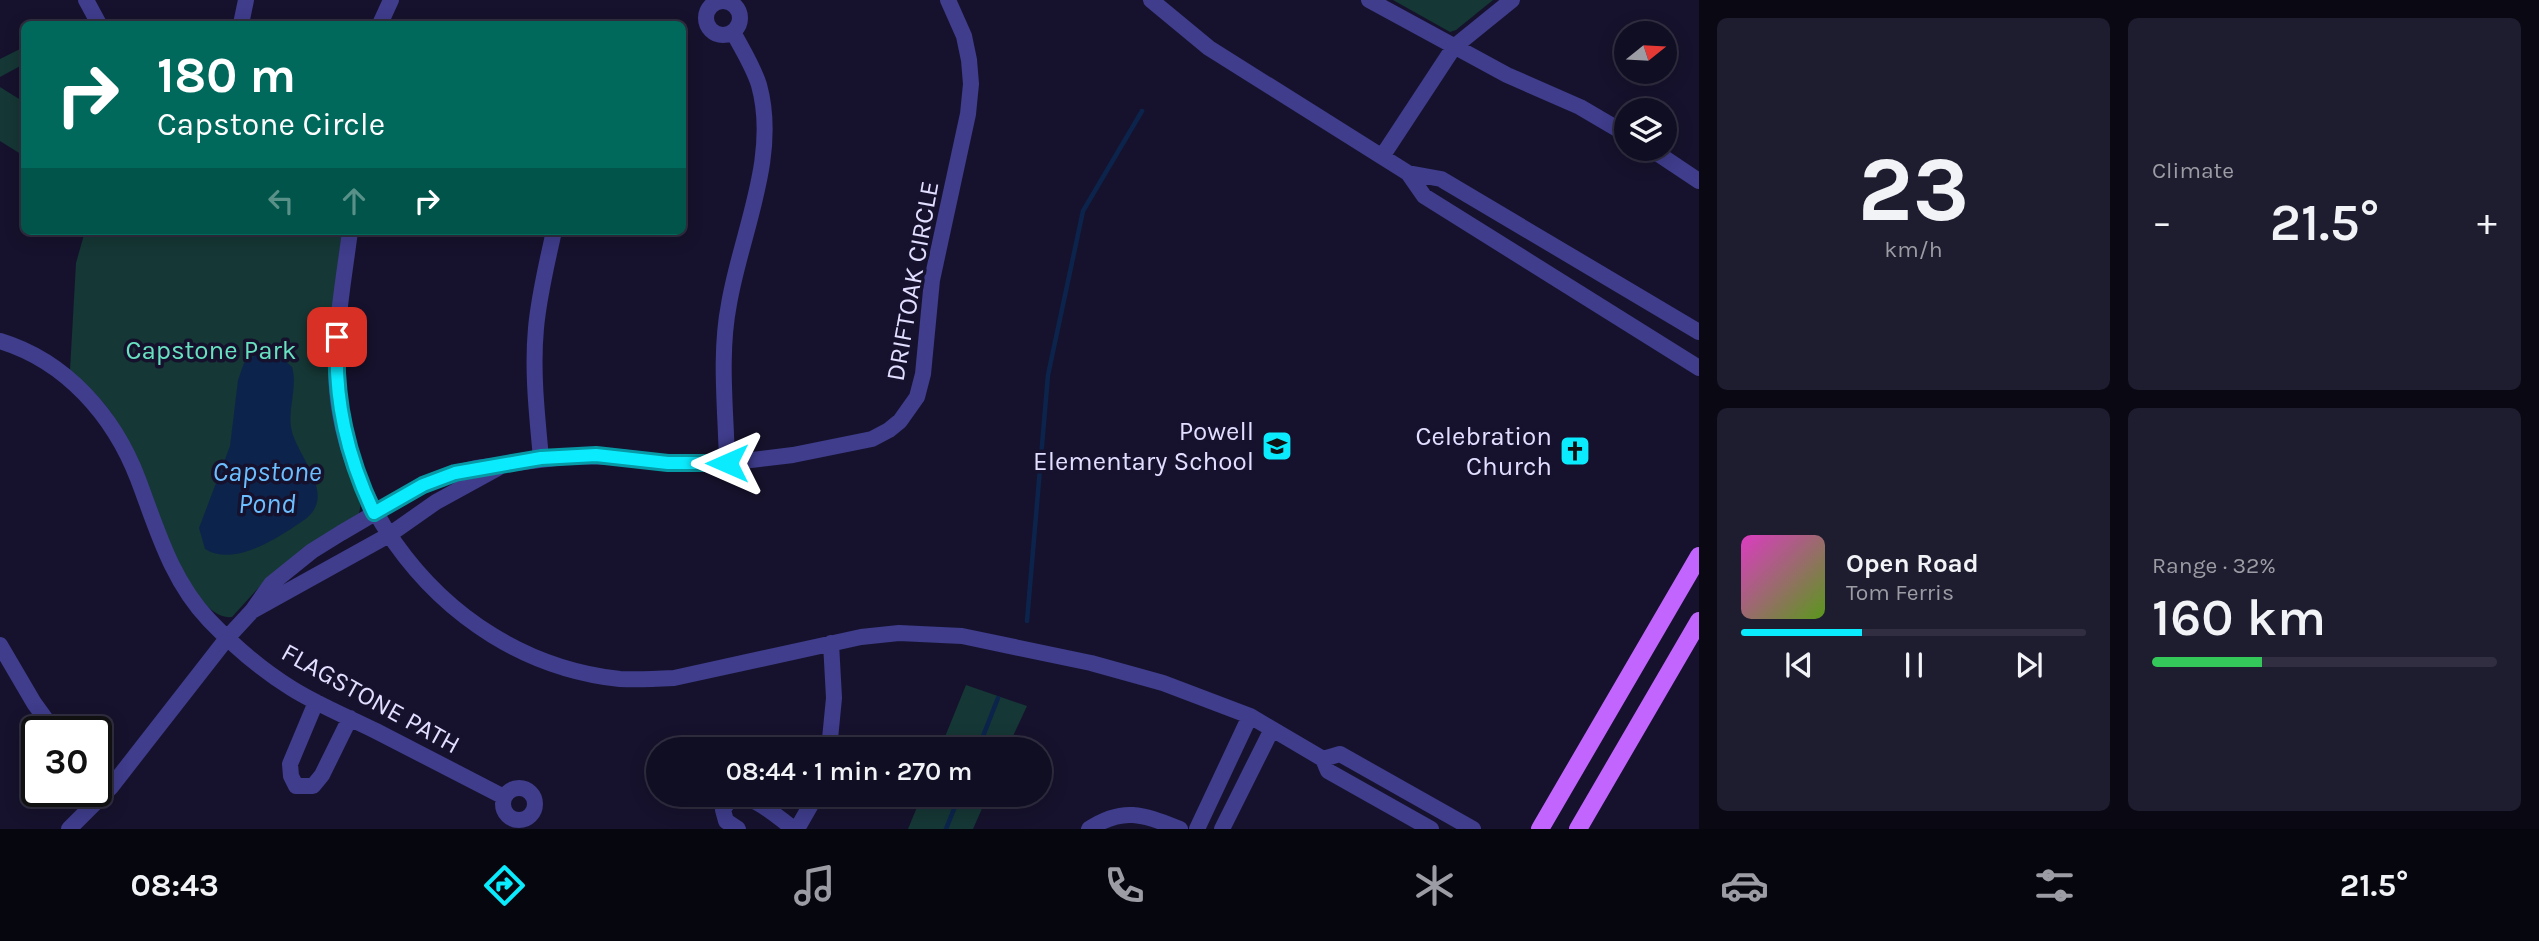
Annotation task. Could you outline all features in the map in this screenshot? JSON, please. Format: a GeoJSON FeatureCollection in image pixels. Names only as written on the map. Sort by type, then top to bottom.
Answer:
{"type":"FeatureCollection","features":[{"type":"Feature","properties":{"kind":"main road"},"geometry":{"type":"LineString","coordinates":[[1540,829],[1699,556]]}},
{"type":"Feature","properties":{"kind":"main road"},"geometry":{"type":"LineString","coordinates":[[1578,829],[1699,621]]}},
{"type":"Feature","properties":{"kind":"street"},"geometry":{"type":"LineString","coordinates":[[86,0],[97,21]]}},
{"type":"Feature","properties":{"kind":"street"},"geometry":{"type":"LineString","coordinates":[[242,21],[246,0]]}},
{"type":"Feature","properties":{"kind":"street"},"geometry":{"type":"LineString","coordinates":[[381,21],[391,0]]}},
{"type":"Feature","properties":{"kind":"street","name":"DRIFTOAK CIRCLE"},"geometry":{"type":"LineString","coordinates":[[252,611],[263,594],[283,574],[312,551],[423,485],[455,473],[541,458],[596,455],[668,463],[727,463],[793,455],[872,439],[900,421],[917,397],[923,374],[932,280],[965,139],[971,84],[969,60],[964,36],[948,0]]}},
{"type":"Feature","properties":{"kind":"street"},"geometry":{"type":"LineString","coordinates":[[1150,0],[1209,48],[1286,98],[1383,155],[1408,173],[1424,196],[1699,368]]}},
{"type":"Feature","properties":{"kind":"street"},"geometry":{"type":"LineString","coordinates":[[1369,0],[1507,75],[1580,107],[1614,127]]}},
{"type":"Feature","properties":{"kind":"street"},"geometry":{"type":"LineString","coordinates":[[1383,155],[1454,47],[1512,0]]}},
{"type":"Feature","properties":{"kind":"street"},"geometry":{"type":"LineString","coordinates":[[727,463],[725,328],[765,141],[765,119],[758,81],[733,32]]}},
{"type":"Feature","properties":{"kind":"street"},"geometry":{"type":"LineString","coordinates":[[1669,161],[1699,181]]}},
{"type":"Feature","properties":{"kind":"street"},"geometry":{"type":"LineString","coordinates":[[1408,173],[1441,179],[1699,332]]}},
{"type":"Feature","properties":{"kind":"street"},"geometry":{"type":"LineString","coordinates":[[350,235],[337,337],[338,401],[352,463],[374,513],[420,576],[462,615],[513,648],[570,668],[620,679],[674,678],[861,636],[962,636],[1034,650],[1151,680],[1251,716],[1323,759],[1328,771],[1431,829]]}},
{"type":"Feature","properties":{"kind":"street"},"geometry":{"type":"LineString","coordinates":[[541,458],[536,407],[536,330],[553,235]]}},
{"type":"Feature","properties":{"kind":"street","name":"FLAGSTONE PATH"},"geometry":{"type":"LineString","coordinates":[[0,341],[24,349],[56,368],[102,414],[127,453],[179,582],[209,621],[279,680],[316,702],[504,797]]}},
{"type":"Feature","properties":{"kind":"street","name":"DRIFTOAK CIRCLE"},"geometry":{"type":"LineString","coordinates":[[252,611],[389,535],[436,502],[507,464]]}},
{"type":"Feature","properties":{"kind":"street"},"geometry":{"type":"LineString","coordinates":[[112,786],[228,637],[252,611]]}},
{"type":"Feature","properties":{"kind":"street"},"geometry":{"type":"LineString","coordinates":[[830,737],[834,698],[831,643]]}},
{"type":"Feature","properties":{"kind":"street"},"geometry":{"type":"LineString","coordinates":[[0,645],[43,716]]}},
{"type":"Feature","properties":{"kind":"street"},"geometry":{"type":"LineString","coordinates":[[316,702],[290,764],[291,776],[296,786],[313,786],[350,718]]}},
{"type":"Feature","properties":{"kind":"street"},"geometry":{"type":"LineString","coordinates":[[1197,829],[1251,716]]}},
{"type":"Feature","properties":{"kind":"street"},"geometry":{"type":"LineString","coordinates":[[1222,829],[1272,729]]}},
{"type":"Feature","properties":{"kind":"street"},"geometry":{"type":"LineString","coordinates":[[1323,759],[1340,754],[1473,829]]}},
{"type":"Feature","properties":{"kind":"street"},"geometry":{"type":"LineString","coordinates":[[738,829],[726,821],[723,810],[728,801],[736,796],[747,796],[796,829],[809,807]]}},
{"type":"Feature","properties":{"kind":"street"},"geometry":{"type":"LineString","coordinates":[[69,829],[91,807]]}},
{"type":"Feature","properties":{"kind":"street"},"geometry":{"type":"LineString","coordinates":[[1089,829],[1103,819],[1133,814],[1150,817],[1180,829]]}},
{"type":"Feature","properties":{"kind":"green space"},"geometry":{"type":"Polygon","coordinates":[[[1393,0],[1493,0],[1450,32],[1393,0]]]}},
{"type":"Feature","properties":{"kind":"green space"},"geometry":{"type":"Polygon","coordinates":[[[21,48],[21,66],[0,77],[0,59],[21,48]]]}},
{"type":"Feature","properties":{"kind":"green space"},"geometry":{"type":"Polygon","coordinates":[[[0,87],[21,100],[21,154],[0,141],[0,87]]]}},
{"type":"Feature","properties":{"kind":"green space","name":"Capstone Park"},"geometry":{"type":"Polygon","coordinates":[[[84,235],[342,235],[332,319],[353,483],[360,504],[359,513],[357,518],[260,586],[232,617],[214,612],[197,594],[164,535],[117,422],[102,401],[70,370],[76,263],[84,235]]]}},
{"type":"Feature","properties":{"kind":"green space"},"geometry":{"type":"Polygon","coordinates":[[[966,685],[1027,706],[1013,737],[945,737],[966,685]]]}},
{"type":"Feature","properties":{"kind":"green space"},"geometry":{"type":"Polygon","coordinates":[[[917,807],[983,807],[973,829],[908,829],[917,807]]]}},
{"type":"Feature","properties":{"kind":"water","name":"Capstone Pond"},"geometry":{"type":"Polygon","coordinates":[[[257,354],[280,356],[292,367],[294,382],[291,427],[312,473],[318,497],[315,508],[307,518],[271,541],[244,552],[217,554],[205,549],[199,528],[230,446],[238,380],[244,363],[257,354]]]}},
{"type":"Feature","properties":{"kind":"waterway"},"geometry":{"type":"LineString","coordinates":[[1027,621],[1048,375],[1083,211],[1142,111]]}},
{"type":"Feature","properties":{"kind":"waterway"},"geometry":{"type":"LineString","coordinates":[[983,737],[998,698]]}},
{"type":"Feature","properties":{"kind":"waterway"},"geometry":{"type":"LineString","coordinates":[[946,829],[955,807]]}},
{"type":"Feature","properties":{"kind":"place","name":"Powell Elementary School"},"geometry":{"type":"Point","coordinates":[1277,446]}},
{"type":"Feature","properties":{"kind":"place","name":"Celebration Church"},"geometry":{"type":"Point","coordinates":[1575,451]}},
{"type":"Feature","properties":{"kind":"route"},"geometry":{"type":"LineString","coordinates":[[337,337],[338,401],[342,424],[352,463],[374,513],[423,485],[455,473],[541,458],[596,455],[668,463],[727,463]]}}]}
